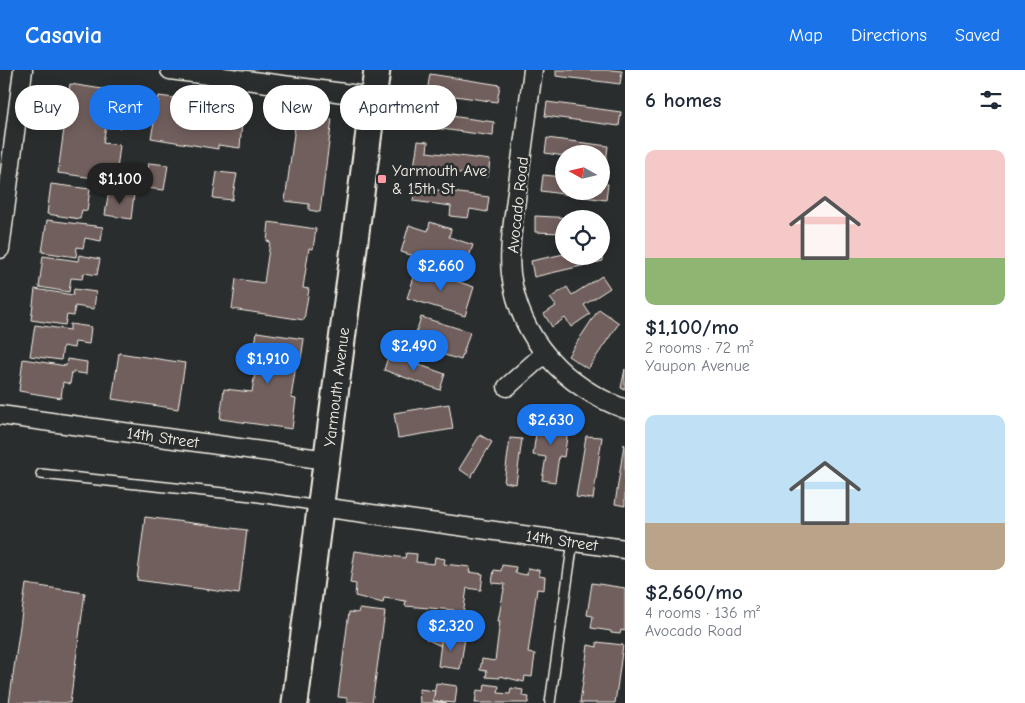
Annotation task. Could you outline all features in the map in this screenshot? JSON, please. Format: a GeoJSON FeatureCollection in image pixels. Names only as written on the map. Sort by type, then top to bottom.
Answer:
{"type":"FeatureCollection","features":[{"type":"Feature","properties":{"kind":"street"},"geometry":{"type":"LineString","coordinates":[[0,249],[23,70]]}},
{"type":"Feature","properties":{"kind":"street"},"geometry":{"type":"LineString","coordinates":[[170,70],[340,92]]}},
{"type":"Feature","properties":{"kind":"street","name":"Yarmouth Avenue"},"geometry":{"type":"LineString","coordinates":[[375,85],[377,70]]}},
{"type":"Feature","properties":{"kind":"street","name":"Avocado Road"},"geometry":{"type":"LineString","coordinates":[[533,70],[511,241],[511,275],[523,318],[544,354],[570,381],[598,400],[625,409]]}},
{"type":"Feature","properties":{"kind":"street","name":"Yarmouth Avenue"},"geometry":{"type":"LineString","coordinates":[[294,703],[370,130]]}},
{"type":"Feature","properties":{"kind":"street"},"geometry":{"type":"LineString","coordinates":[[507,387],[544,354]]}},
{"type":"Feature","properties":{"kind":"street","name":"14th Street"},"geometry":{"type":"LineString","coordinates":[[0,415],[326,460]]}},
{"type":"Feature","properties":{"kind":"street","name":"14th Street"},"geometry":{"type":"LineString","coordinates":[[321,506],[625,549]]}},
{"type":"Feature","properties":{"kind":"lane"},"geometry":{"type":"LineString","coordinates":[[41,474],[252,496],[321,506]]}},
{"type":"Feature","properties":{"kind":"lane"},"geometry":{"type":"LineString","coordinates":[[550,703],[573,541]]}},
{"type":"Feature","properties":{"kind":"building"},"geometry":{"type":"Polygon","coordinates":[[[556,70],[622,71],[620,84],[556,76],[556,70]]]}},
{"type":"Feature","properties":{"kind":"building"},"geometry":{"type":"Polygon","coordinates":[[[430,74],[500,85],[497,102],[457,96],[457,85],[428,85],[430,74]]]}},
{"type":"Feature","properties":{"kind":"building"},"geometry":{"type":"Polygon","coordinates":[[[79,85],[89,87],[89,130],[105,130],[103,143],[120,145],[117,170],[102,168],[101,179],[58,173],[64,130],[79,130],[79,85]]]}},
{"type":"Feature","properties":{"kind":"building"},"geometry":{"type":"Polygon","coordinates":[[[160,96],[170,97],[170,130],[241,130],[240,148],[218,145],[218,149],[151,138],[153,130],[160,130],[160,96]]]}},
{"type":"Feature","properties":{"kind":"building"},"geometry":{"type":"Polygon","coordinates":[[[547,102],[621,112],[619,126],[545,116],[547,102]]]}},
{"type":"Feature","properties":{"kind":"building"},"geometry":{"type":"Polygon","coordinates":[[[457,117],[494,122],[493,136],[449,130],[457,130],[457,117]]]}},
{"type":"Feature","properties":{"kind":"building"},"geometry":{"type":"Polygon","coordinates":[[[330,119],[332,119],[320,212],[309,210],[309,204],[285,201],[295,130],[330,130],[330,119]]]}},
{"type":"Feature","properties":{"kind":"building"},"geometry":{"type":"Polygon","coordinates":[[[547,138],[600,145],[555,145],[555,155],[545,153],[547,138]]]}},
{"type":"Feature","properties":{"kind":"building"},"geometry":{"type":"Polygon","coordinates":[[[418,141],[428,142],[427,152],[490,160],[488,177],[414,167],[418,141]]]}},
{"type":"Feature","properties":{"kind":"building"},"geometry":{"type":"Polygon","coordinates":[[[149,163],[168,165],[164,190],[145,188],[149,163]]]}},
{"type":"Feature","properties":{"kind":"building"},"geometry":{"type":"Polygon","coordinates":[[[217,172],[237,174],[232,200],[213,198],[217,172]]]}},
{"type":"Feature","properties":{"kind":"building"},"geometry":{"type":"Polygon","coordinates":[[[543,175],[555,176],[555,193],[541,191],[543,175]]]}},
{"type":"Feature","properties":{"kind":"building"},"geometry":{"type":"Polygon","coordinates":[[[51,184],[90,189],[87,211],[82,210],[80,219],[47,214],[51,184]]]}},
{"type":"Feature","properties":{"kind":"building"},"geometry":{"type":"Polygon","coordinates":[[[415,187],[489,197],[487,212],[470,209],[468,218],[450,216],[451,206],[413,201],[415,187]]]}},
{"type":"Feature","properties":{"kind":"building"},"geometry":{"type":"Polygon","coordinates":[[[109,190],[134,194],[131,219],[105,215],[109,190]]]}},
{"type":"Feature","properties":{"kind":"building"},"geometry":{"type":"Polygon","coordinates":[[[535,216],[555,217],[555,233],[535,232],[535,216]]]}},
{"type":"Feature","properties":{"kind":"building"},"geometry":{"type":"Polygon","coordinates":[[[47,220],[103,227],[101,241],[85,238],[83,248],[77,247],[76,257],[42,252],[47,220]]]}},
{"type":"Feature","properties":{"kind":"building"},"geometry":{"type":"Polygon","coordinates":[[[269,222],[316,229],[313,249],[309,248],[303,288],[309,289],[304,320],[232,309],[236,279],[264,283],[270,242],[267,241],[269,222]]]}},
{"type":"Feature","properties":{"kind":"building"},"geometry":{"type":"Polygon","coordinates":[[[430,222],[451,229],[449,237],[473,245],[464,271],[401,252],[409,225],[428,231],[430,222]]]}},
{"type":"Feature","properties":{"kind":"building"},"geometry":{"type":"Polygon","coordinates":[[[79,255],[100,259],[97,275],[84,273],[82,279],[71,278],[69,292],[39,287],[43,256],[78,261],[79,255]]]}},
{"type":"Feature","properties":{"kind":"building"},"geometry":{"type":"Polygon","coordinates":[[[555,256],[555,265],[586,265],[534,277],[531,261],[555,256]]]}},
{"type":"Feature","properties":{"kind":"building"},"geometry":{"type":"Polygon","coordinates":[[[417,268],[474,287],[465,316],[407,298],[417,268]]]}},
{"type":"Feature","properties":{"kind":"building"},"geometry":{"type":"Polygon","coordinates":[[[602,276],[610,288],[584,305],[590,314],[571,327],[565,318],[552,327],[544,314],[556,306],[550,298],[567,287],[572,295],[602,276]]]}},
{"type":"Feature","properties":{"kind":"building"},"geometry":{"type":"Polygon","coordinates":[[[35,289],[73,295],[74,289],[96,292],[94,309],[75,306],[74,316],[67,315],[65,325],[31,320],[35,289]]]}},
{"type":"Feature","properties":{"kind":"building"},"geometry":{"type":"Polygon","coordinates":[[[599,309],[619,323],[588,369],[568,356],[599,309]]]}},
{"type":"Feature","properties":{"kind":"building"},"geometry":{"type":"Polygon","coordinates":[[[421,317],[470,332],[461,360],[412,345],[421,317]]]}},
{"type":"Feature","properties":{"kind":"building"},"geometry":{"type":"Polygon","coordinates":[[[70,324],[91,327],[89,344],[75,342],[74,348],[63,346],[61,360],[30,356],[35,325],[70,330],[70,324]]]}},
{"type":"Feature","properties":{"kind":"building"},"geometry":{"type":"Polygon","coordinates":[[[257,332],[304,339],[301,359],[297,358],[291,398],[296,399],[292,429],[220,419],[224,389],[252,392],[258,352],[254,351],[257,332]]]}},
{"type":"Feature","properties":{"kind":"building"},"geometry":{"type":"Polygon","coordinates":[[[119,353],[185,363],[178,409],[112,399],[119,353]]]}},
{"type":"Feature","properties":{"kind":"building"},"geometry":{"type":"Polygon","coordinates":[[[389,354],[445,374],[440,390],[384,370],[389,354]]]}},
{"type":"Feature","properties":{"kind":"building"},"geometry":{"type":"Polygon","coordinates":[[[23,359],[66,366],[67,359],[87,362],[86,374],[72,372],[70,384],[63,382],[61,398],[19,391],[23,359]]]}},
{"type":"Feature","properties":{"kind":"building"},"geometry":{"type":"Polygon","coordinates":[[[625,369],[625,389],[621,388],[625,369]]]}},
{"type":"Feature","properties":{"kind":"building"},"geometry":{"type":"Polygon","coordinates":[[[449,404],[453,429],[398,438],[394,413],[449,404]]]}},
{"type":"Feature","properties":{"kind":"building"},"geometry":{"type":"Polygon","coordinates":[[[538,419],[569,424],[564,457],[559,456],[555,482],[542,480],[546,457],[533,455],[538,419]]]}},
{"type":"Feature","properties":{"kind":"building"},"geometry":{"type":"Polygon","coordinates":[[[480,435],[492,442],[471,477],[459,469],[480,435]]]}},
{"type":"Feature","properties":{"kind":"building"},"geometry":{"type":"Polygon","coordinates":[[[586,436],[602,437],[593,499],[576,497],[586,436]]]}},
{"type":"Feature","properties":{"kind":"building"},"geometry":{"type":"Polygon","coordinates":[[[510,438],[522,439],[516,484],[504,482],[510,438]]]}},
{"type":"Feature","properties":{"kind":"building"},"geometry":{"type":"Polygon","coordinates":[[[625,445],[625,506],[615,504],[625,445]]]}},
{"type":"Feature","properties":{"kind":"building"},"geometry":{"type":"Polygon","coordinates":[[[145,517],[247,530],[239,594],[137,580],[145,517]]]}},
{"type":"Feature","properties":{"kind":"building"},"geometry":{"type":"Polygon","coordinates":[[[355,551],[405,558],[406,553],[417,554],[416,562],[434,564],[435,557],[445,559],[444,564],[470,567],[469,572],[483,574],[481,590],[467,588],[463,615],[454,614],[454,610],[405,606],[406,601],[384,598],[383,603],[355,596],[356,584],[350,583],[355,551]]]}},
{"type":"Feature","properties":{"kind":"building"},"geometry":{"type":"Polygon","coordinates":[[[502,565],[516,567],[515,573],[527,575],[528,568],[539,570],[539,576],[545,577],[544,590],[537,589],[528,653],[535,654],[532,677],[525,676],[524,682],[500,676],[500,678],[486,677],[487,671],[480,670],[482,659],[495,661],[500,621],[498,621],[505,584],[492,583],[494,570],[501,571],[502,565]]]}},
{"type":"Feature","properties":{"kind":"building"},"geometry":{"type":"Polygon","coordinates":[[[592,583],[625,588],[625,631],[621,630],[620,634],[591,628],[593,616],[587,615],[592,583]]]}},
{"type":"Feature","properties":{"kind":"building"},"geometry":{"type":"Polygon","coordinates":[[[26,584],[85,593],[70,703],[9,703],[26,584]]]}},
{"type":"Feature","properties":{"kind":"building"},"geometry":{"type":"Polygon","coordinates":[[[359,609],[385,612],[372,703],[347,702],[347,698],[338,697],[349,612],[358,613],[359,609]]]}},
{"type":"Feature","properties":{"kind":"building"},"geometry":{"type":"Polygon","coordinates":[[[462,619],[459,637],[442,635],[441,646],[426,639],[434,620],[462,619]]]}},
{"type":"Feature","properties":{"kind":"building"},"geometry":{"type":"Polygon","coordinates":[[[442,635],[465,638],[460,669],[438,666],[442,635]]]}},
{"type":"Feature","properties":{"kind":"building"},"geometry":{"type":"Polygon","coordinates":[[[597,642],[623,645],[615,703],[580,703],[588,645],[597,647],[597,642]]]}},
{"type":"Feature","properties":{"kind":"building"},"geometry":{"type":"Polygon","coordinates":[[[436,683],[457,686],[455,703],[433,701],[436,683]]]}},
{"type":"Feature","properties":{"kind":"building"},"geometry":{"type":"Polygon","coordinates":[[[485,684],[499,686],[498,693],[510,694],[511,688],[523,690],[522,696],[529,697],[528,703],[475,703],[477,690],[484,691],[485,684]]]}},
{"type":"Feature","properties":{"kind":"building"},"geometry":{"type":"Polygon","coordinates":[[[419,689],[435,691],[433,701],[446,703],[420,703],[419,689]]]}},
{"type":"Feature","properties":{"kind":"place","name":"Yarmouth Ave & 15th St"},"geometry":{"type":"Point","coordinates":[382,179]}}]}
